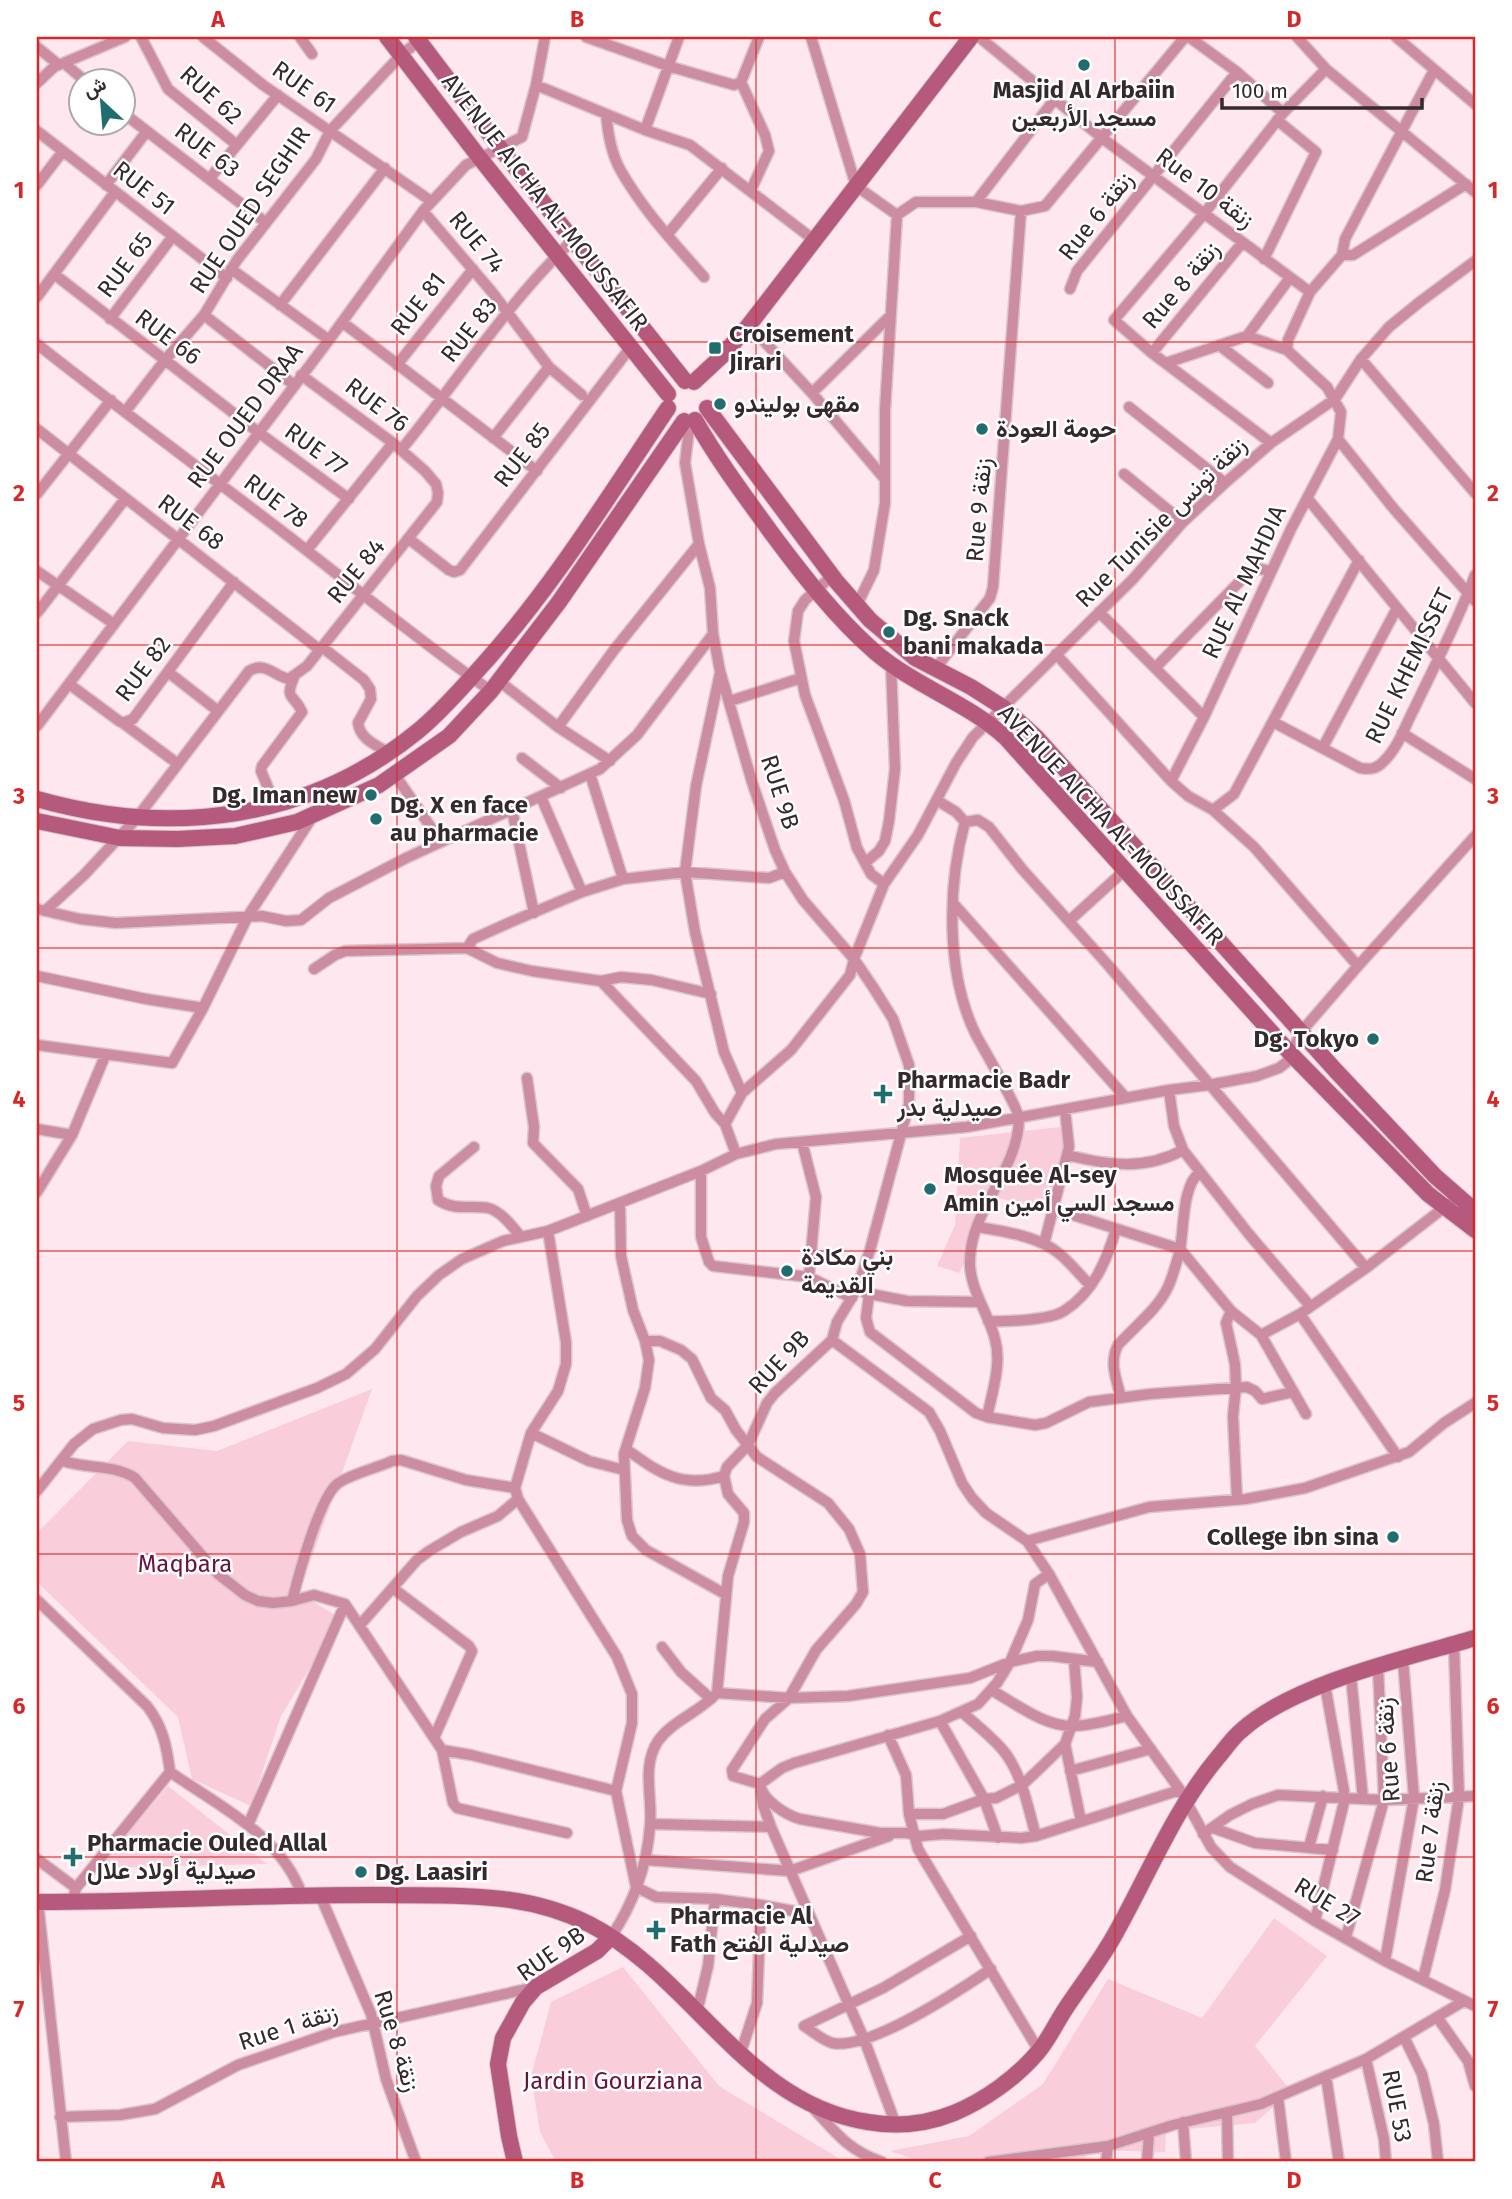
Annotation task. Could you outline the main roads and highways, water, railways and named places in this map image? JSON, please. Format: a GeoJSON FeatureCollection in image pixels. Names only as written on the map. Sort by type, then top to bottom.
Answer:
{"type":"FeatureCollection","features":[{"type":"Feature","properties":{"kind":"main road","name":"AVENUE AICHA AL-MOUSSAFIR"},"geometry":{"type":"LineString","coordinates":[[387,37],[630,348],[668,401]]}},
{"type":"Feature","properties":{"kind":"main road"},"geometry":{"type":"LineString","coordinates":[[37,799],[81,810],[136,818],[209,817],[275,804],[329,787],[389,753],[421,729],[471,678],[540,596],[677,384],[695,384],[749,325],[971,37]]}},
{"type":"Feature","properties":{"kind":"main road","name":"AVENUE AICHA AL-MOUSSAFIR"},"geometry":{"type":"LineString","coordinates":[[418,39],[500,148],[695,384]]}},
{"type":"Feature","properties":{"kind":"main road"},"geometry":{"type":"LineString","coordinates":[[37,821],[120,838],[235,836],[279,828],[313,816],[395,775],[449,736],[495,686],[689,421],[702,416],[707,408],[708,398],[695,384]]}},
{"type":"Feature","properties":{"kind":"main road"},"geometry":{"type":"LineString","coordinates":[[668,401],[673,415],[689,421]]}},
{"type":"Feature","properties":{"kind":"main road","name":"AVENUE AICHA AL-MOUSSAFIR"},"geometry":{"type":"LineString","coordinates":[[707,408],[832,576],[857,605],[898,646],[1004,708],[1037,738],[1301,1032],[1435,1176],[1475,1211]]}},
{"type":"Feature","properties":{"kind":"main road","name":"AVENUE AICHA AL-MOUSSAFIR"},"geometry":{"type":"LineString","coordinates":[[689,421],[814,590],[874,651],[987,721],[1004,737],[1291,1054],[1428,1194],[1474,1227]]}},
{"type":"Feature","properties":{"kind":"main road"},"geometry":{"type":"LineString","coordinates":[[38,1902],[74,1895],[496,1896],[541,1905],[565,1913],[611,1937],[640,1957],[740,2055],[781,2088],[841,2117],[896,2125],[932,2119],[971,2105],[1016,2074],[1039,2051],[1112,1939],[1183,1795],[1242,1730],[1282,1702],[1325,1685],[1475,1638]]}},
{"type":"Feature","properties":{"kind":"main road","name":"RUE 9B"},"geometry":{"type":"LineString","coordinates":[[515,2162],[500,2086],[498,2055],[503,2038],[515,2015],[536,1987],[597,1951],[611,1937]]}},
{"type":"Feature","properties":{"kind":"place","name":"Masjid Al Arbaiin مسجد الأربعين"},"geometry":{"type":"Point","coordinates":[1084,65]}},
{"type":"Feature","properties":{"kind":"place","name":"Croisement Jirari"},"geometry":{"type":"Point","coordinates":[715,348]}},
{"type":"Feature","properties":{"kind":"place","name":"مقهى بوليندو"},"geometry":{"type":"Point","coordinates":[720,404]}},
{"type":"Feature","properties":{"kind":"place","name":"حومة العودة"},"geometry":{"type":"Point","coordinates":[982,429]}},
{"type":"Feature","properties":{"kind":"place","name":"Dg. Snack bani makada"},"geometry":{"type":"Point","coordinates":[889,632]}},
{"type":"Feature","properties":{"kind":"place","name":"Dg. Iman new"},"geometry":{"type":"Point","coordinates":[371,795]}},
{"type":"Feature","properties":{"kind":"place","name":"Dg. X en face au pharmacie"},"geometry":{"type":"Point","coordinates":[376,819]}},
{"type":"Feature","properties":{"kind":"place","name":"Dg. Tokyo"},"geometry":{"type":"Point","coordinates":[1373,1039]}},
{"type":"Feature","properties":{"kind":"place","name":"Pharmacie Badr صيدلية بدر"},"geometry":{"type":"Point","coordinates":[883,1094]}},
{"type":"Feature","properties":{"kind":"place","name":"Mosquée Al-sey Amin مسجد السي أمين"},"geometry":{"type":"Point","coordinates":[930,1189]}},
{"type":"Feature","properties":{"kind":"place","name":"بني مكادة القديمة"},"geometry":{"type":"Point","coordinates":[787,1271]}},
{"type":"Feature","properties":{"kind":"place","name":"College ibn sina"},"geometry":{"type":"Point","coordinates":[1393,1537]}},
{"type":"Feature","properties":{"kind":"place","name":"Pharmacie Ouled Allal صيدلية أولاد علال"},"geometry":{"type":"Point","coordinates":[73,1857]}},
{"type":"Feature","properties":{"kind":"place","name":"Dg. Laasiri"},"geometry":{"type":"Point","coordinates":[361,1872]}},
{"type":"Feature","properties":{"kind":"place","name":"Pharmacie Al Fath صيدلية الفتح"},"geometry":{"type":"Point","coordinates":[656,1930]}},
{"type":"Feature","properties":{"kind":"park label","name":"Maqbara"},"geometry":{"type":"Point","coordinates":[185,1564]}},
{"type":"Feature","properties":{"kind":"park label","name":"Jardin Gourziana"},"geometry":{"type":"Point","coordinates":[613,2081]}}]}
